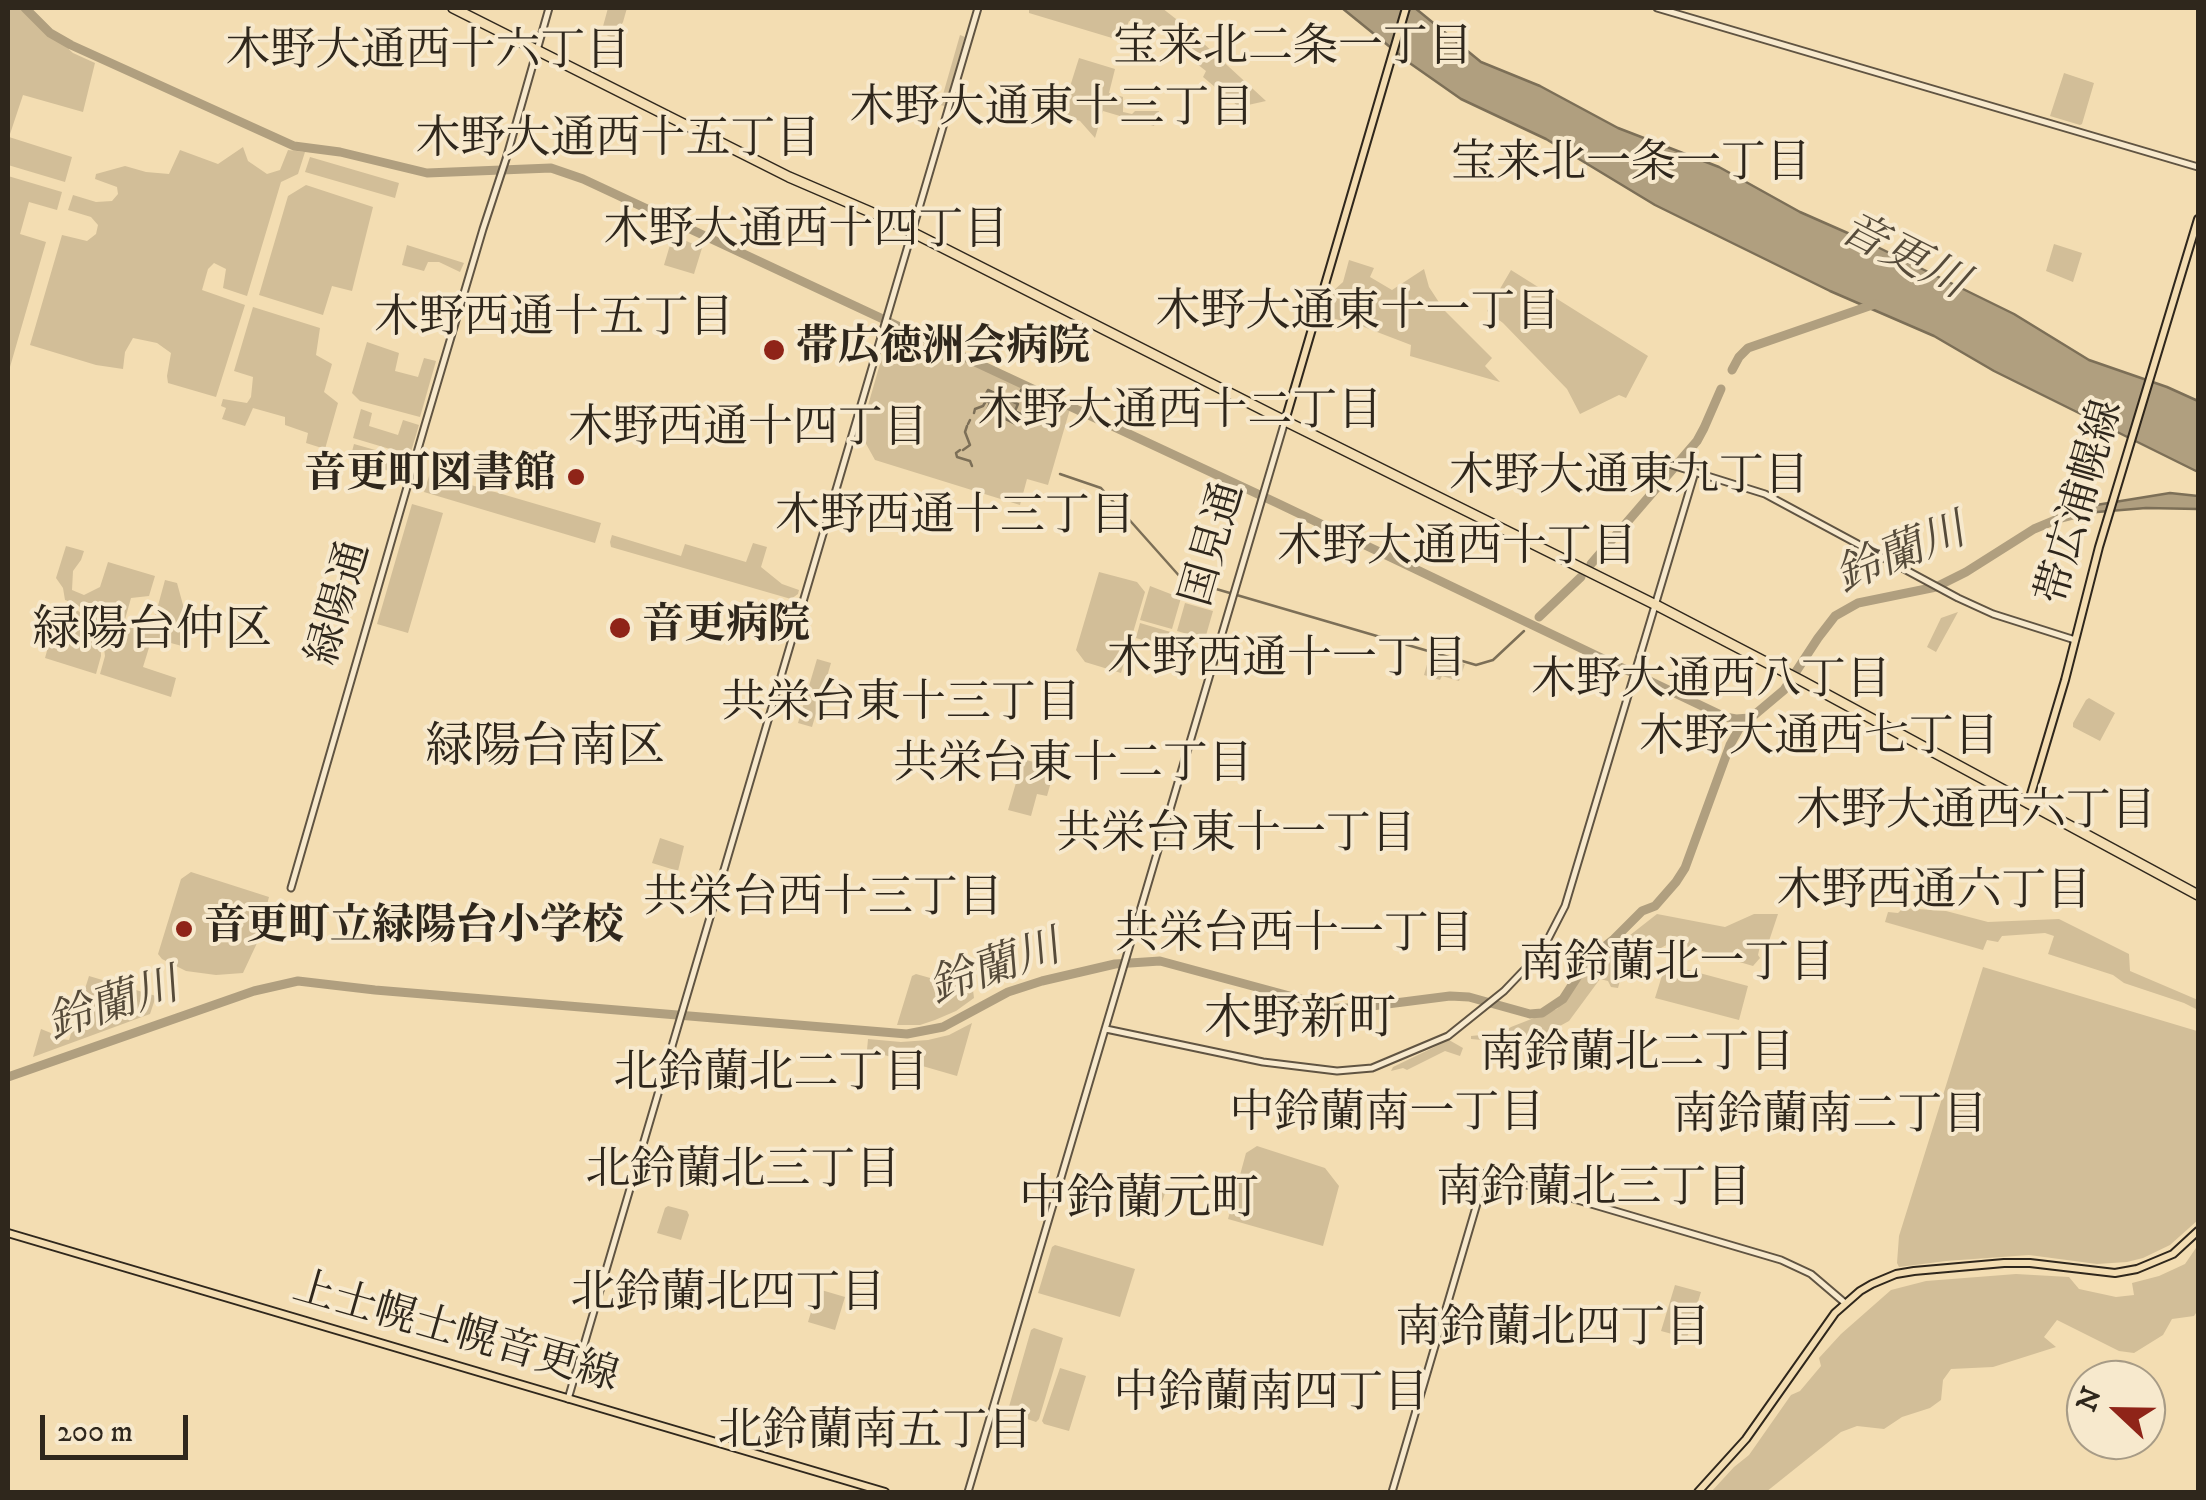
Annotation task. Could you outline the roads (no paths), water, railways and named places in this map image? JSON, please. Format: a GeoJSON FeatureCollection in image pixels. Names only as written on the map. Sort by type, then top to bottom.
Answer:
{"type":"FeatureCollection","features":[{"type":"Feature","properties":{"kind":"highway"},"geometry":{"type":"LineString","coordinates":[[453,8],[789,177],[912,232],[1656,605],[2198,895]]}},
{"type":"Feature","properties":{"kind":"main road"},"geometry":{"type":"LineString","coordinates":[[1285,421],[1406,8]]}},
{"type":"Feature","properties":{"kind":"main road","name":"帯広浦幌線"},"geometry":{"type":"LineString","coordinates":[[2028,804],[2198,219]]}},
{"type":"Feature","properties":{"kind":"main road"},"geometry":{"type":"LineString","coordinates":[[1698,1492],[1746,1439],[1845,1302],[1872,1284],[1914,1270],[2015,1263],[2115,1273],[2138,1269],[2172,1254],[2198,1231]]}},
{"type":"Feature","properties":{"kind":"main road","name":"上士幌士幌音更線"},"geometry":{"type":"LineString","coordinates":[[8,1233],[885,1492]]}},
{"type":"Feature","properties":{"kind":"street","name":"緑陽通"},"geometry":{"type":"LineString","coordinates":[[291,888],[549,8]]}},
{"type":"Feature","properties":{"kind":"street"},"geometry":{"type":"LineString","coordinates":[[568,1399],[978,8]]}},
{"type":"Feature","properties":{"kind":"street"},"geometry":{"type":"LineString","coordinates":[[1658,8],[2198,168]]}},
{"type":"Feature","properties":{"kind":"street","name":"国見通"},"geometry":{"type":"LineString","coordinates":[[968,1492],[1285,421]]}},
{"type":"Feature","properties":{"kind":"street"},"geometry":{"type":"LineString","coordinates":[[1675,466],[1786,503],[1948,593],[1993,614],[2075,640]]}},
{"type":"Feature","properties":{"kind":"street"},"geometry":{"type":"LineString","coordinates":[[1106,1029],[1263,1062],[1354,1070],[1372,1068],[1456,1031],[1497,998],[1536,956],[1565,906],[1694,472]]}},
{"type":"Feature","properties":{"kind":"street"},"geometry":{"type":"LineString","coordinates":[[1392,1492],[1486,1173],[1782,1260],[1811,1274],[1845,1302]]}},
{"type":"Feature","properties":{"kind":"waterway"},"geometry":{"type":"LineString","coordinates":[[25,8],[50,33],[71,45],[294,146],[340,152],[427,173],[551,168],[583,179],[1725,717],[1750,718]]}},
{"type":"Feature","properties":{"kind":"waterway"},"geometry":{"type":"LineString","coordinates":[[1732,370],[1748,348],[1875,304]]}},
{"type":"Feature","properties":{"kind":"waterway"},"geometry":{"type":"LineString","coordinates":[[1020,392],[1024,385]]}},
{"type":"Feature","properties":{"kind":"waterway"},"geometry":{"type":"LineString","coordinates":[[1591,564],[1697,441],[1721,389]]}},
{"type":"Feature","properties":{"kind":"waterway"},"geometry":{"type":"LineString","coordinates":[[974,413],[986,401]]}},
{"type":"Feature","properties":{"kind":"waterway"},"geometry":{"type":"LineString","coordinates":[[968,424],[970,420]]}},
{"type":"Feature","properties":{"kind":"waterway"},"geometry":{"type":"LineString","coordinates":[[963,450],[970,445],[967,426]]}},
{"type":"Feature","properties":{"kind":"waterway"},"geometry":{"type":"LineString","coordinates":[[960,450],[957,457],[970,461],[972,466]]}},
{"type":"Feature","properties":{"kind":"waterway"},"geometry":{"type":"LineString","coordinates":[[1060,474],[1101,488],[1182,579],[1476,665],[1493,660],[1524,631]]}},
{"type":"Feature","properties":{"kind":"waterway","name":"鈴蘭川"},"geometry":{"type":"LineString","coordinates":[[8,1077],[254,991],[298,981],[907,1034],[943,1027],[1008,992],[1042,981],[1115,964],[1160,961],[1334,1008],[1450,996],[1469,997],[1530,1014],[1542,1013],[1563,999],[1589,959],[1642,911],[1655,906],[1676,882],[1740,727],[1784,690],[1835,616],[1858,603],[1936,587],[2034,529],[2089,511]]}},
{"type":"Feature","properties":{"kind":"waterway"},"geometry":{"type":"LineString","coordinates":[[1539,617],[1581,577]]}},
{"type":"Feature","properties":{"kind":"place","name":"帯広徳洲会病院"},"geometry":{"type":"Point","coordinates":[774,350]}},
{"type":"Feature","properties":{"kind":"place","name":"音更町図書館"},"geometry":{"type":"Point","coordinates":[576,477]}},
{"type":"Feature","properties":{"kind":"place","name":"音更病院"},"geometry":{"type":"Point","coordinates":[620,628]}},
{"type":"Feature","properties":{"kind":"place","name":"音更町立緑陽台小学校"},"geometry":{"type":"Point","coordinates":[184,929]}},
{"type":"Feature","properties":{"kind":"district","name":"宝来北二条一丁目"},"geometry":{"type":"Point","coordinates":[1293,51]}},
{"type":"Feature","properties":{"kind":"district","name":"木野大通西十六丁目"},"geometry":{"type":"Point","coordinates":[428,55]}},
{"type":"Feature","properties":{"kind":"district","name":"木野大通東十三丁目"},"geometry":{"type":"Point","coordinates":[1052,112]}},
{"type":"Feature","properties":{"kind":"district","name":"木野大通西十五丁目"},"geometry":{"type":"Point","coordinates":[618,143]}},
{"type":"Feature","properties":{"kind":"district","name":"宝来北一条一丁目"},"geometry":{"type":"Point","coordinates":[1631,167]}},
{"type":"Feature","properties":{"kind":"district","name":"木野大通西十四丁目"},"geometry":{"type":"Point","coordinates":[806,234]}},
{"type":"Feature","properties":{"kind":"district","name":"木野大通東十一丁目"},"geometry":{"type":"Point","coordinates":[1358,316]}},
{"type":"Feature","properties":{"kind":"district","name":"木野西通十五丁目"},"geometry":{"type":"Point","coordinates":[554,322]}},
{"type":"Feature","properties":{"kind":"district","name":"木野大通西十二丁目"},"geometry":{"type":"Point","coordinates":[1180,415]}},
{"type":"Feature","properties":{"kind":"district","name":"木野西通十四丁目"},"geometry":{"type":"Point","coordinates":[748,432]}},
{"type":"Feature","properties":{"kind":"district","name":"木野大通東九丁目"},"geometry":{"type":"Point","coordinates":[1629,480]}},
{"type":"Feature","properties":{"kind":"district","name":"木野西通十三丁目"},"geometry":{"type":"Point","coordinates":[955,520]}},
{"type":"Feature","properties":{"kind":"district","name":"木野大通西十丁目"},"geometry":{"type":"Point","coordinates":[1457,551]}},
{"type":"Feature","properties":{"kind":"district","name":"緑陽台仲区"},"geometry":{"type":"Point","coordinates":[152,634]}},
{"type":"Feature","properties":{"kind":"district","name":"木野西通十一丁目"},"geometry":{"type":"Point","coordinates":[1287,663]}},
{"type":"Feature","properties":{"kind":"district","name":"木野大通西八丁目"},"geometry":{"type":"Point","coordinates":[1711,684]}},
{"type":"Feature","properties":{"kind":"district","name":"共栄台東十三丁目"},"geometry":{"type":"Point","coordinates":[901,707]}},
{"type":"Feature","properties":{"kind":"district","name":"木野大通西七丁目"},"geometry":{"type":"Point","coordinates":[1819,741]}},
{"type":"Feature","properties":{"kind":"district","name":"緑陽台南区"},"geometry":{"type":"Point","coordinates":[545,751]}},
{"type":"Feature","properties":{"kind":"district","name":"共栄台東十二丁目"},"geometry":{"type":"Point","coordinates":[1073,768]}},
{"type":"Feature","properties":{"kind":"district","name":"木野大通西六丁目"},"geometry":{"type":"Point","coordinates":[1976,815]}},
{"type":"Feature","properties":{"kind":"district","name":"共栄台東十一丁目"},"geometry":{"type":"Point","coordinates":[1236,838]}},
{"type":"Feature","properties":{"kind":"district","name":"木野西通六丁目"},"geometry":{"type":"Point","coordinates":[1934,895]}},
{"type":"Feature","properties":{"kind":"district","name":"共栄台西十三丁目"},"geometry":{"type":"Point","coordinates":[823,902]}},
{"type":"Feature","properties":{"kind":"district","name":"共栄台西十一丁目"},"geometry":{"type":"Point","coordinates":[1294,938]}},
{"type":"Feature","properties":{"kind":"district","name":"南鈴蘭北一丁目"},"geometry":{"type":"Point","coordinates":[1677,967]}},
{"type":"Feature","properties":{"kind":"district","name":"木野新町"},"geometry":{"type":"Point","coordinates":[1300,1023]}},
{"type":"Feature","properties":{"kind":"district","name":"南鈴蘭北二丁目"},"geometry":{"type":"Point","coordinates":[1637,1057]}},
{"type":"Feature","properties":{"kind":"district","name":"北鈴蘭北二丁目"},"geometry":{"type":"Point","coordinates":[771,1077]}},
{"type":"Feature","properties":{"kind":"district","name":"中鈴蘭南一丁目"},"geometry":{"type":"Point","coordinates":[1387,1117]}},
{"type":"Feature","properties":{"kind":"district","name":"南鈴蘭南二丁目"},"geometry":{"type":"Point","coordinates":[1830,1119]}},
{"type":"Feature","properties":{"kind":"district","name":"北鈴蘭北三丁目"},"geometry":{"type":"Point","coordinates":[743,1174]}},
{"type":"Feature","properties":{"kind":"district","name":"南鈴蘭北三丁目"},"geometry":{"type":"Point","coordinates":[1594,1192]}},
{"type":"Feature","properties":{"kind":"district","name":"中鈴蘭元町"},"geometry":{"type":"Point","coordinates":[1139,1203]}},
{"type":"Feature","properties":{"kind":"district","name":"北鈴蘭北四丁目"},"geometry":{"type":"Point","coordinates":[728,1297]}},
{"type":"Feature","properties":{"kind":"district","name":"南鈴蘭北四丁目"},"geometry":{"type":"Point","coordinates":[1553,1332]}},
{"type":"Feature","properties":{"kind":"district","name":"中鈴蘭南四丁目"},"geometry":{"type":"Point","coordinates":[1271,1397]}},
{"type":"Feature","properties":{"kind":"district","name":"北鈴蘭南五丁目"},"geometry":{"type":"Point","coordinates":[875,1435]}},
{"type":"Feature","properties":{"kind":"water label","name":"音更川"},"geometry":{"type":"Point","coordinates":[1902,259]}}]}
